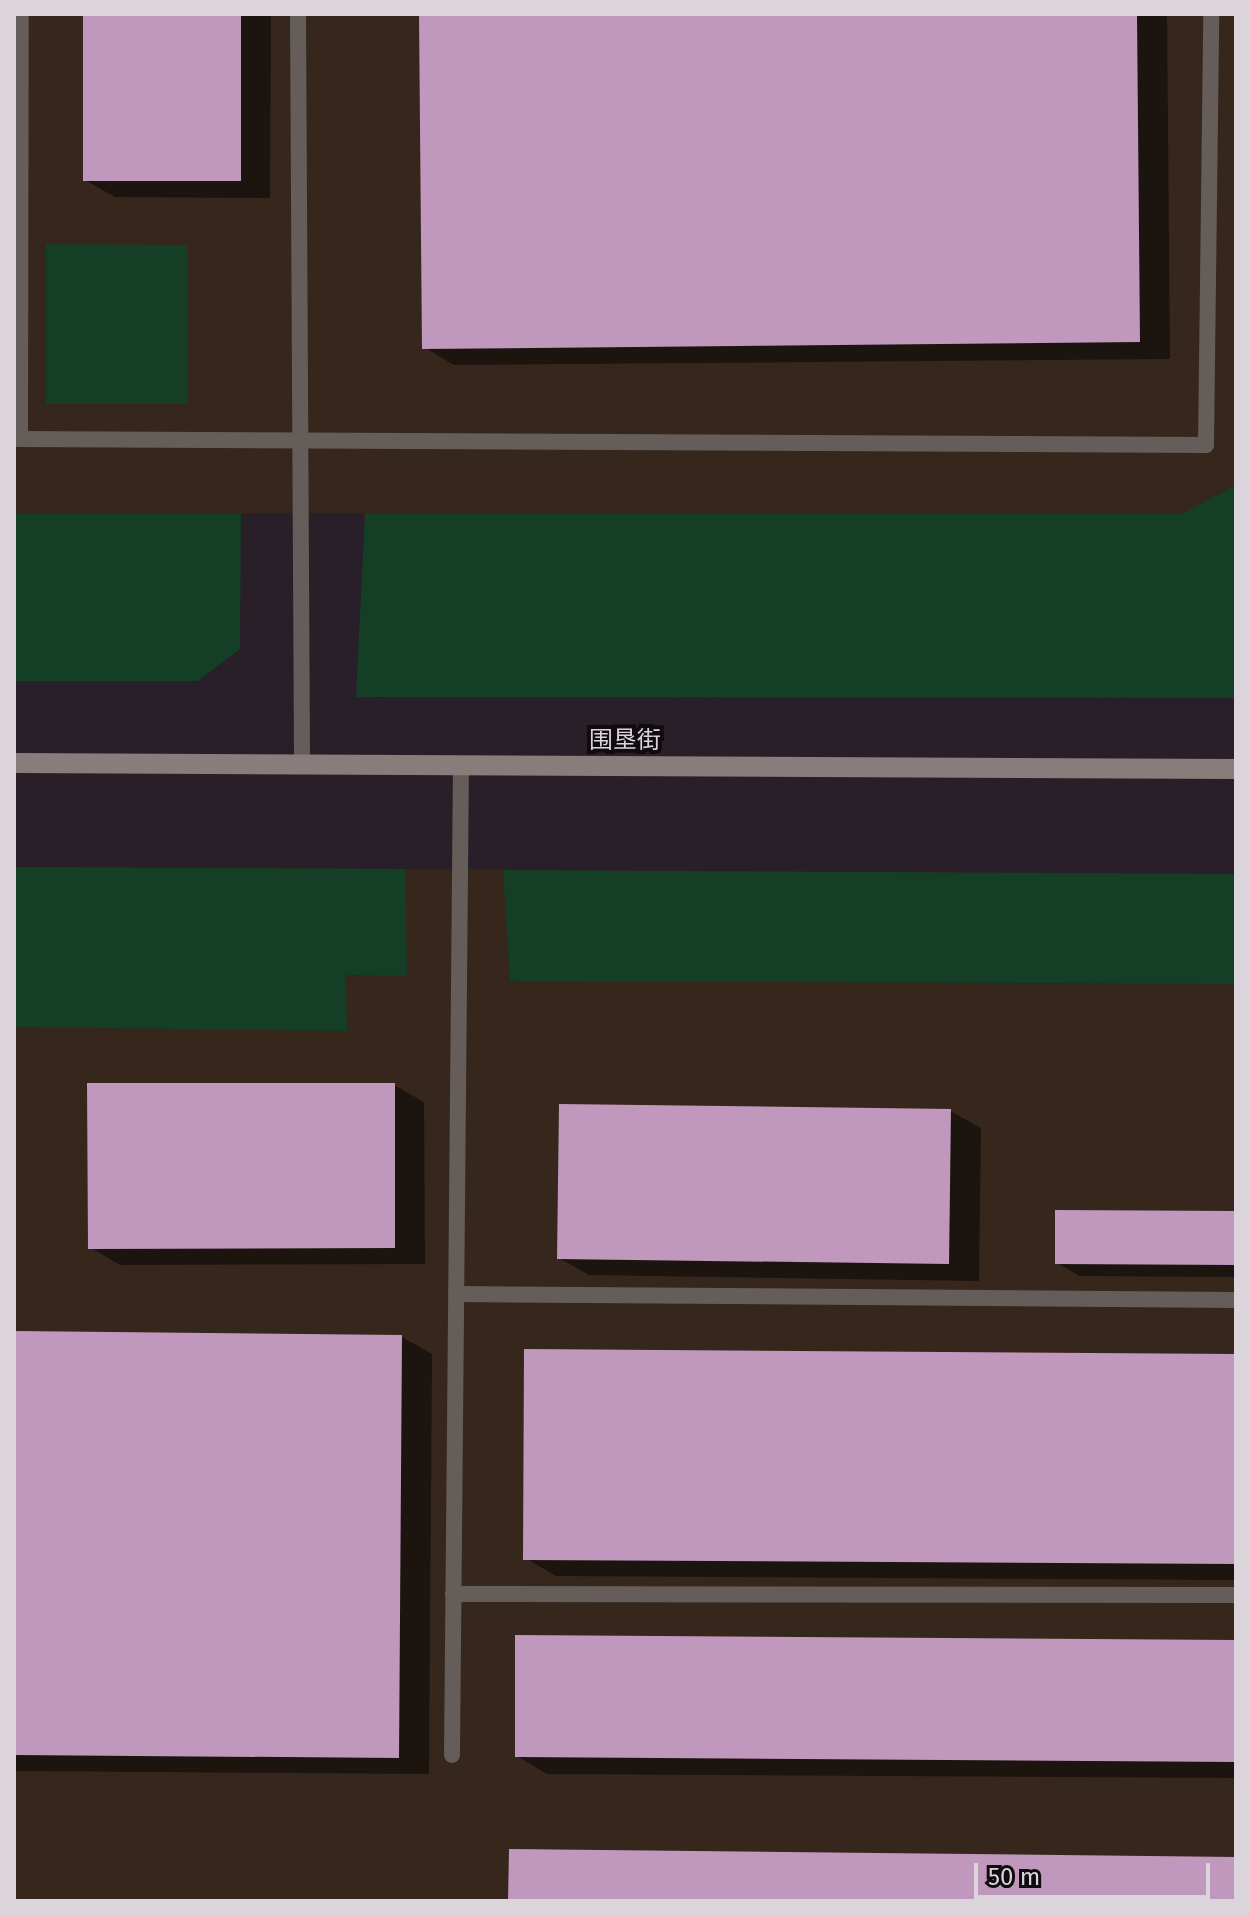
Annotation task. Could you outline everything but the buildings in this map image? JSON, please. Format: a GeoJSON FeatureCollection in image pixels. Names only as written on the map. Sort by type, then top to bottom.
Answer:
{"type":"FeatureCollection","features":[{"type":"Feature","properties":{"kind":"street","name":"围垦街"},"geometry":{"type":"LineString","coordinates":[[14,763],[1236,769]]}},
{"type":"Feature","properties":{"kind":"lane"},"geometry":{"type":"LineString","coordinates":[[21,14],[17,89],[17,439],[1206,445],[1211,14]]}},
{"type":"Feature","properties":{"kind":"lane"},"geometry":{"type":"LineString","coordinates":[[298,14],[302,764]]}},
{"type":"Feature","properties":{"kind":"lane"},"geometry":{"type":"LineString","coordinates":[[452,1755],[461,767]]}},
{"type":"Feature","properties":{"kind":"lane"},"geometry":{"type":"LineString","coordinates":[[456,1294],[1236,1300]]}},
{"type":"Feature","properties":{"kind":"lane"},"geometry":{"type":"LineString","coordinates":[[453,1594],[1236,1595]]}},
{"type":"Feature","properties":{"kind":"shaded area"},"geometry":{"type":"Polygon","coordinates":[[[14,14],[1236,14],[1236,485],[1181,514],[14,513],[14,14]]]}},
{"type":"Feature","properties":{"kind":"shaded area"},"geometry":{"type":"Polygon","coordinates":[[[14,867],[1236,874],[1236,1901],[488,1901],[488,1888],[487,1901],[14,1901],[14,867]]]}},
{"type":"Feature","properties":{"kind":"green space"},"geometry":{"type":"Polygon","coordinates":[[[46,244],[188,245],[188,404],[46,404],[46,244]]]}},
{"type":"Feature","properties":{"kind":"green space"},"geometry":{"type":"Polygon","coordinates":[[[1236,485],[1236,698],[356,697],[365,513],[1181,514],[1236,485]]]}},
{"type":"Feature","properties":{"kind":"green space"},"geometry":{"type":"Polygon","coordinates":[[[14,513],[241,513],[240,649],[198,681],[14,681],[14,513]]]}},
{"type":"Feature","properties":{"kind":"green space"},"geometry":{"type":"Polygon","coordinates":[[[14,867],[405,869],[407,976],[346,975],[347,1031],[14,1027],[14,867]]]}},
{"type":"Feature","properties":{"kind":"green space"},"geometry":{"type":"Polygon","coordinates":[[[503,870],[1236,874],[1236,984],[510,981],[503,870]]]}}]}
